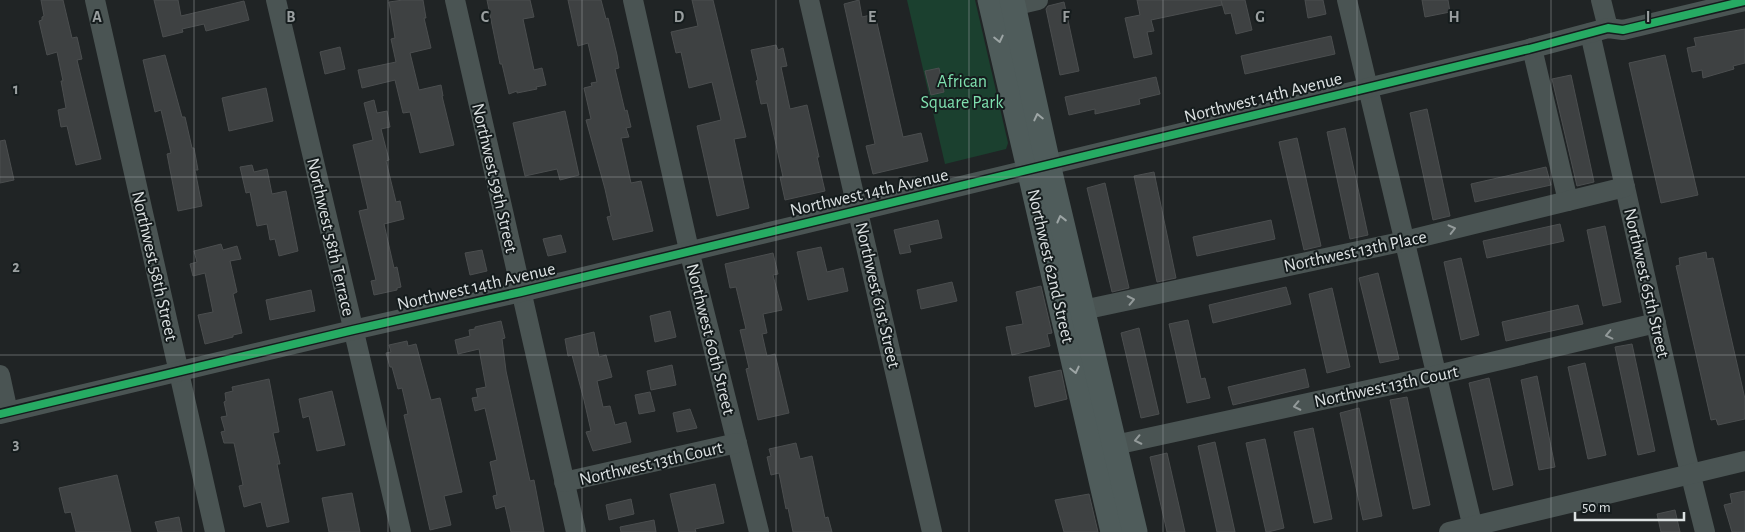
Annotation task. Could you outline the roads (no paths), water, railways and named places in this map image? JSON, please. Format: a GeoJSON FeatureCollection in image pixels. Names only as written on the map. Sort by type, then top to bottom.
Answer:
{"type":"FeatureCollection","features":[{"type":"Feature","properties":{"kind":"main road","name":"Northwest 62nd Street"},"geometry":{"type":"LineString","coordinates":[[1005,2],[1113,532]]}},
{"type":"Feature","properties":{"kind":"main road","name":"Northwest 62nd Street"},"geometry":{"type":"LineString","coordinates":[[1039,167],[1083,310],[1135,532]]}},
{"type":"Feature","properties":{"kind":"street","name":"Northwest 58th Street"},"geometry":{"type":"LineString","coordinates":[[95,0],[215,532]]}},
{"type":"Feature","properties":{"kind":"street","name":"Northwest 58th Terrace"},"geometry":{"type":"LineString","coordinates":[[276,0],[401,532]]}},
{"type":"Feature","properties":{"kind":"street","name":"Northwest 59th Street"},"geometry":{"type":"LineString","coordinates":[[455,0],[576,532]]}},
{"type":"Feature","properties":{"kind":"street","name":"Northwest 60th Street"},"geometry":{"type":"LineString","coordinates":[[634,0],[689,250],[759,532]]}},
{"type":"Feature","properties":{"kind":"street","name":"Northwest 61st Street"},"geometry":{"type":"LineString","coordinates":[[809,0],[932,532]]}},
{"type":"Feature","properties":{"kind":"street"},"geometry":{"type":"LineString","coordinates":[[1005,2],[1038,0]]}},
{"type":"Feature","properties":{"kind":"street"},"geometry":{"type":"LineString","coordinates":[[1347,0],[1474,529]]}},
{"type":"Feature","properties":{"kind":"street","name":"Northwest 65th Street"},"geometry":{"type":"LineString","coordinates":[[1601,0],[1599,30],[1625,187],[1705,532]]}},
{"type":"Feature","properties":{"kind":"street","name":"Northwest 14th Avenue"},"geometry":{"type":"LineString","coordinates":[[1599,30],[1619,17],[1692,0]]}},
{"type":"Feature","properties":{"kind":"street","name":"Northwest 14th Avenue"},"geometry":{"type":"LineString","coordinates":[[4,413],[521,292],[858,209],[1532,48],[1599,30],[1624,30],[1745,0]]}},
{"type":"Feature","properties":{"kind":"street"},"geometry":{"type":"LineString","coordinates":[[1532,48],[1568,201]]}},
{"type":"Feature","properties":{"kind":"street","name":"Northwest 13th Place"},"geometry":{"type":"LineString","coordinates":[[1083,310],[1405,241],[1625,187]]}},
{"type":"Feature","properties":{"kind":"street","name":"Northwest 13th Court"},"geometry":{"type":"LineString","coordinates":[[1115,445],[1437,376],[1656,324]]}},
{"type":"Feature","properties":{"kind":"street"},"geometry":{"type":"LineString","coordinates":[[0,375],[4,413]]}},
{"type":"Feature","properties":{"kind":"street","name":"Northwest 13th Court"},"geometry":{"type":"LineString","coordinates":[[564,482],[737,443]]}},
{"type":"Feature","properties":{"kind":"street"},"geometry":{"type":"LineString","coordinates":[[1449,532],[1474,529],[1745,461]]}},
{"type":"Feature","properties":{"kind":"park label","name":"African Square Park"},"geometry":{"type":"Point","coordinates":[962,91]}}]}
